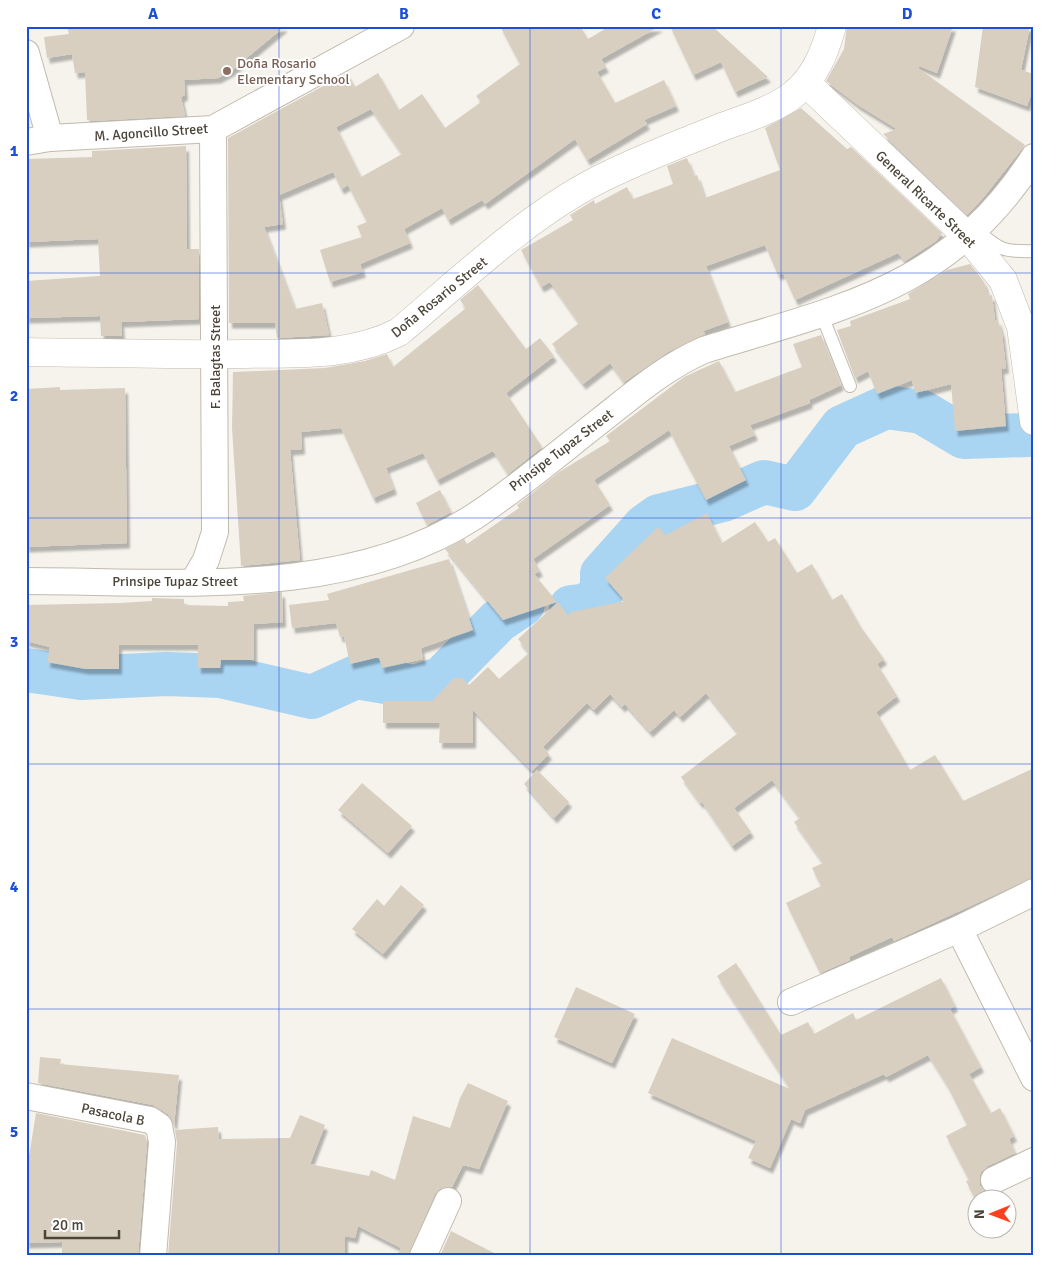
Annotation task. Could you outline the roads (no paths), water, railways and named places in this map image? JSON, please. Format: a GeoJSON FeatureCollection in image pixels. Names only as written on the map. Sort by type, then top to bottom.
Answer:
{"type":"FeatureCollection","features":[{"type":"Feature","properties":{"kind":"street","name":"M. Agoncillo Street"},"geometry":{"type":"LineString","coordinates":[[38,140],[213,129],[400,26]]}},
{"type":"Feature","properties":{"kind":"street","name":"Doña Rosario Street"},"geometry":{"type":"LineString","coordinates":[[26,352],[215,355],[322,353],[350,350],[378,342],[399,332],[554,205],[602,178],[651,155],[780,104],[806,83],[819,63],[832,26]]}},
{"type":"Feature","properties":{"kind":"street"},"geometry":{"type":"LineString","coordinates":[[26,53],[38,140]]}},
{"type":"Feature","properties":{"kind":"street","name":"General Ricarte Street"},"geometry":{"type":"LineString","coordinates":[[806,83],[972,233],[1003,280],[1021,328],[1034,421]]}},
{"type":"Feature","properties":{"kind":"street","name":"F. Balagtas Street"},"geometry":{"type":"LineString","coordinates":[[194,581],[206,560],[215,532],[213,129]]}},
{"type":"Feature","properties":{"kind":"street","name":"Prinsipe Tupaz Street"},"geometry":{"type":"LineString","coordinates":[[26,581],[271,580],[311,575],[418,546],[475,515],[645,385],[685,358],[889,289],[931,265],[972,233],[1006,198],[1034,157]]}},
{"type":"Feature","properties":{"kind":"street"},"geometry":{"type":"LineString","coordinates":[[791,1002],[959,929],[1034,892]]}},
{"type":"Feature","properties":{"kind":"street"},"geometry":{"type":"LineString","coordinates":[[959,929],[1034,1078]]}},
{"type":"Feature","properties":{"kind":"street","name":"Pasacola B"},"geometry":{"type":"LineString","coordinates":[[26,1096],[144,1119],[159,1126],[162,1142],[153,1256]]}},
{"type":"Feature","properties":{"kind":"street"},"geometry":{"type":"LineString","coordinates":[[994,1180],[1034,1161]]}},
{"type":"Feature","properties":{"kind":"street"},"geometry":{"type":"LineString","coordinates":[[423,1256],[448,1201]]}},
{"type":"Feature","properties":{"kind":"lane"},"geometry":{"type":"LineString","coordinates":[[972,233],[998,248],[1008,251],[1034,251]]}},
{"type":"Feature","properties":{"kind":"lane"},"geometry":{"type":"LineString","coordinates":[[821,313],[850,386]]}},
{"type":"Feature","properties":{"kind":"waterway"},"geometry":{"type":"LineString","coordinates":[[571,607],[589,605],[602,591],[602,574],[645,526],[659,516],[723,500],[764,482],[795,489],[842,427],[886,407],[922,412],[964,437],[1028,435]]}},
{"type":"Feature","properties":{"kind":"waterway"},"geometry":{"type":"LineString","coordinates":[[26,670],[81,678],[166,674],[221,676],[312,697],[356,677],[415,687],[442,678],[498,621],[523,604]]}},
{"type":"Feature","properties":{"kind":"place","name":"Doña Rosario Elementary School"},"geometry":{"type":"Point","coordinates":[227,71]}}]}
